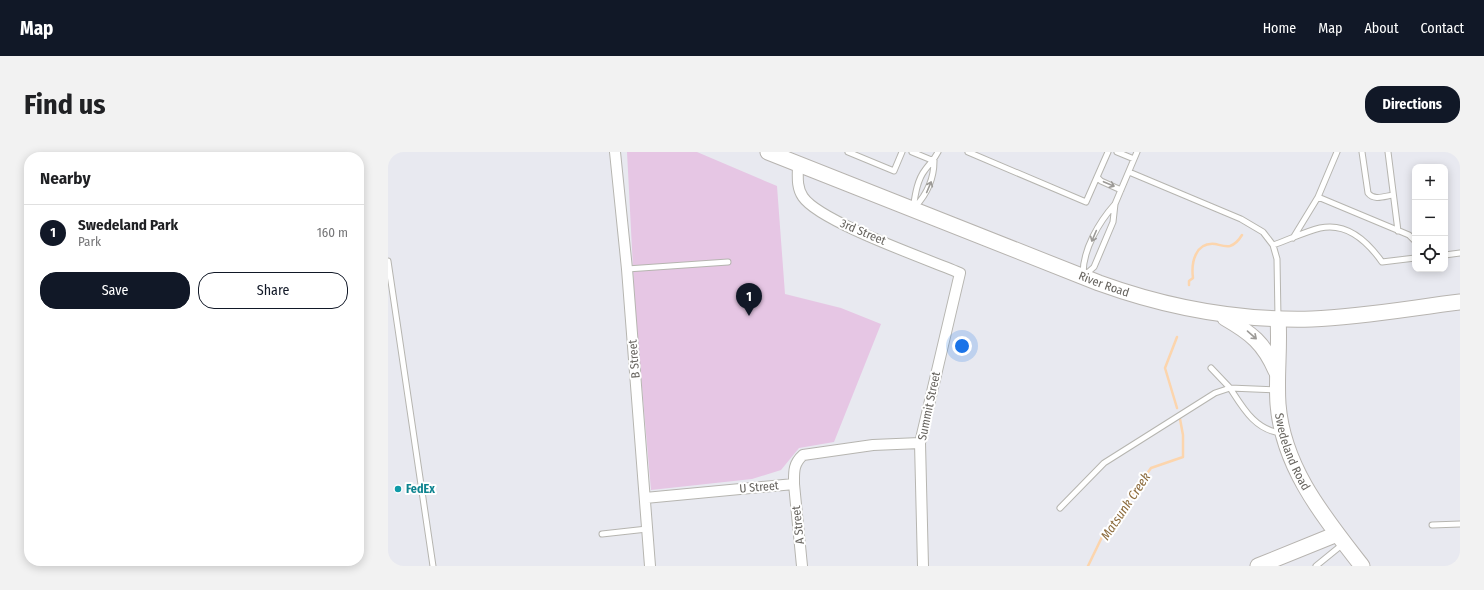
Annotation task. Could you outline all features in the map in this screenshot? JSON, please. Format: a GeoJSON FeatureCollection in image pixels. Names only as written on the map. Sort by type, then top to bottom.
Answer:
{"type":"FeatureCollection","features":[{"type":"Feature","properties":{"kind":"main road","name":"River Road"},"geometry":{"type":"LineString","coordinates":[[768,152],[1083,277],[1151,301],[1219,314],[1278,319],[1332,317],[1460,302]]}},
{"type":"Feature","properties":{"kind":"main road"},"geometry":{"type":"LineString","coordinates":[[1219,314],[1242,328],[1256,339],[1266,351],[1278,383]]}},
{"type":"Feature","properties":{"kind":"main road","name":"Swedeland Road"},"geometry":{"type":"LineString","coordinates":[[1278,319],[1278,383],[1283,434],[1292,462],[1304,487],[1362,566]]}},
{"type":"Feature","properties":{"kind":"main road"},"geometry":{"type":"LineString","coordinates":[[1258,566],[1341,538]]}},
{"type":"Feature","properties":{"kind":"street","name":"B Street"},"geometry":{"type":"LineString","coordinates":[[615,152],[627,269],[650,566]]}},
{"type":"Feature","properties":{"kind":"street","name":"3rd Street"},"geometry":{"type":"LineString","coordinates":[[798,164],[798,182],[801,193],[816,210],[850,227],[960,272]]}},
{"type":"Feature","properties":{"kind":"street","name":"Summit Street"},"geometry":{"type":"LineString","coordinates":[[923,566],[920,442],[960,272]]}},
{"type":"Feature","properties":{"kind":"street","name":"U Street"},"geometry":{"type":"LineString","coordinates":[[645,498],[794,484],[794,467],[803,455],[873,445],[920,442]]}},
{"type":"Feature","properties":{"kind":"street","name":"A Street"},"geometry":{"type":"LineString","coordinates":[[794,484],[802,566]]}},
{"type":"Feature","properties":{"kind":"lane"},"geometry":{"type":"LineString","coordinates":[[848,152],[894,171],[902,152]]}},
{"type":"Feature","properties":{"kind":"lane"},"geometry":{"type":"LineString","coordinates":[[912,152],[934,161]]}},
{"type":"Feature","properties":{"kind":"lane"},"geometry":{"type":"LineString","coordinates":[[913,210],[924,197],[933,178],[934,161],[938,152]]}},
{"type":"Feature","properties":{"kind":"lane"},"geometry":{"type":"LineString","coordinates":[[968,152],[1086,202],[1108,152]]}},
{"type":"Feature","properties":{"kind":"lane"},"geometry":{"type":"LineString","coordinates":[[1117,152],[1134,159]]}},
{"type":"Feature","properties":{"kind":"lane"},"geometry":{"type":"LineString","coordinates":[[1083,277],[1094,267],[1113,222],[1115,204],[1137,152]]}},
{"type":"Feature","properties":{"kind":"lane"},"geometry":{"type":"LineString","coordinates":[[1293,238],[1318,197],[1337,152]]}},
{"type":"Feature","properties":{"kind":"lane"},"geometry":{"type":"LineString","coordinates":[[1362,152],[1368,193],[1370,196],[1375,198],[1393,195]]}},
{"type":"Feature","properties":{"kind":"lane"},"geometry":{"type":"LineString","coordinates":[[1388,152],[1398,231]]}},
{"type":"Feature","properties":{"kind":"lane"},"geometry":{"type":"LineString","coordinates":[[913,210],[915,193],[919,183],[925,170],[934,161]]}},
{"type":"Feature","properties":{"kind":"lane"},"geometry":{"type":"LineString","coordinates":[[1129,172],[1249,223],[1263,232],[1273,245],[1277,259],[1278,319]]}},
{"type":"Feature","properties":{"kind":"lane"},"geometry":{"type":"LineString","coordinates":[[1097,177],[1101,181],[1121,190]]}},
{"type":"Feature","properties":{"kind":"lane"},"geometry":{"type":"LineString","coordinates":[[1318,197],[1409,235],[1412,238]]}},
{"type":"Feature","properties":{"kind":"lane"},"geometry":{"type":"LineString","coordinates":[[1083,277],[1083,262],[1102,218],[1115,204]]}},
{"type":"Feature","properties":{"kind":"lane"},"geometry":{"type":"LineString","coordinates":[[1273,245],[1321,228],[1340,229],[1357,235],[1372,247],[1382,262],[1412,258]]}},
{"type":"Feature","properties":{"kind":"lane"},"geometry":{"type":"LineString","coordinates":[[1448,255],[1460,253]]}},
{"type":"Feature","properties":{"kind":"lane"},"geometry":{"type":"LineString","coordinates":[[388,261],[391,298],[433,566]]}},
{"type":"Feature","properties":{"kind":"lane"},"geometry":{"type":"LineString","coordinates":[[627,269],[728,262]]}},
{"type":"Feature","properties":{"kind":"lane"},"geometry":{"type":"LineString","coordinates":[[1211,368],[1230,388],[1249,417],[1264,429],[1283,434]]}},
{"type":"Feature","properties":{"kind":"lane"},"geometry":{"type":"LineString","coordinates":[[1060,508],[1104,463],[1215,393],[1230,388],[1278,383]]}},
{"type":"Feature","properties":{"kind":"lane"},"geometry":{"type":"LineString","coordinates":[[1432,525],[1460,524]]}},
{"type":"Feature","properties":{"kind":"lane"},"geometry":{"type":"LineString","coordinates":[[602,534],[647,529]]}},
{"type":"Feature","properties":{"kind":"lane"},"geometry":{"type":"LineString","coordinates":[[1316,566],[1341,538]]}},
{"type":"Feature","properties":{"kind":"shaded area"},"geometry":{"type":"Polygon","coordinates":[[[627,152],[697,152],[777,186],[785,294],[841,308],[881,324],[834,442],[799,448],[781,470],[752,479],[651,490],[635,307],[627,152]]]}},
{"type":"Feature","properties":{"kind":"waterway","name":"Matsunk Creek"},"geometry":{"type":"LineString","coordinates":[[1189,285],[1189,281],[1193,278],[1194,260],[1199,250],[1203,246],[1208,244],[1230,246],[1237,242],[1242,235]]}},
{"type":"Feature","properties":{"kind":"waterway","name":"Matsunk Creek"},"geometry":{"type":"LineString","coordinates":[[1177,337],[1165,368],[1177,408]]}},
{"type":"Feature","properties":{"kind":"waterway","name":"Matsunk Creek"},"geometry":{"type":"LineString","coordinates":[[1088,566],[1102,537],[1151,468],[1183,457],[1183,435],[1180,419]]}},
{"type":"Feature","properties":{"kind":"place","name":"Swedeland Park"},"geometry":{"type":"Point","coordinates":[749,316]}},
{"type":"Feature","properties":{"kind":"place","name":"FedEx"},"geometry":{"type":"Point","coordinates":[398,489]}}]}
